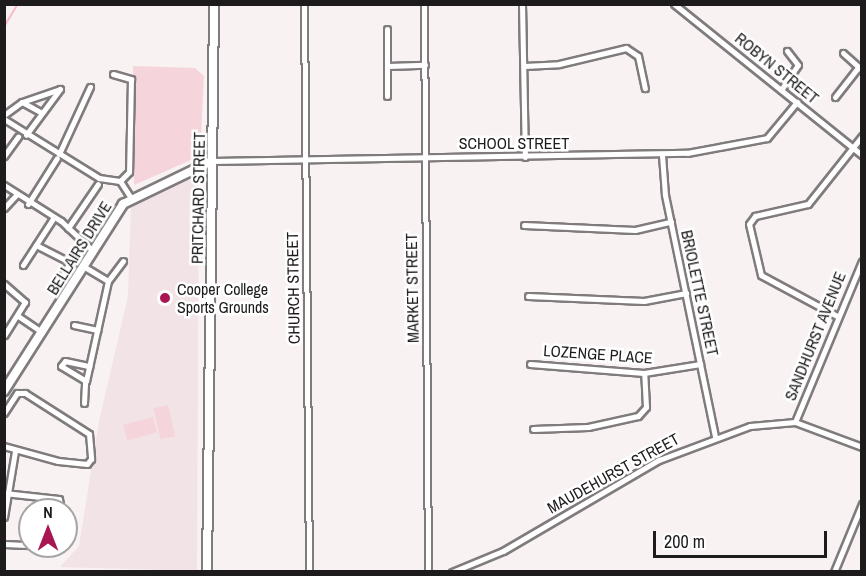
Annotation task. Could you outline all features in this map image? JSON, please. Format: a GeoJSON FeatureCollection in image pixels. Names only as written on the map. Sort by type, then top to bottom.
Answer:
{"type":"FeatureCollection","features":[{"type":"Feature","properties":{"kind":"street","name":"PRITCHARD STREET"},"geometry":{"type":"LineString","coordinates":[[207,572],[214,4]]}},
{"type":"Feature","properties":{"kind":"street","name":"CHURCH STREET"},"geometry":{"type":"LineString","coordinates":[[303,4],[309,572]]}},
{"type":"Feature","properties":{"kind":"street","name":"MARKET STREET"},"geometry":{"type":"LineString","coordinates":[[424,4],[428,572]]}},
{"type":"Feature","properties":{"kind":"street"},"geometry":{"type":"LineString","coordinates":[[522,4],[525,157]]}},
{"type":"Feature","properties":{"kind":"street","name":"ROBYN STREET"},"geometry":{"type":"LineString","coordinates":[[674,4],[861,155]]}},
{"type":"Feature","properties":{"kind":"street"},"geometry":{"type":"LineString","coordinates":[[387,29],[387,96]]}},
{"type":"Feature","properties":{"kind":"street"},"geometry":{"type":"LineString","coordinates":[[524,66],[559,64],[626,48],[638,56],[645,88]]}},
{"type":"Feature","properties":{"kind":"street"},"geometry":{"type":"LineString","coordinates":[[781,90],[798,65],[787,51]]}},
{"type":"Feature","properties":{"kind":"street"},"geometry":{"type":"LineString","coordinates":[[835,97],[860,69],[843,52]]}},
{"type":"Feature","properties":{"kind":"street"},"geometry":{"type":"LineString","coordinates":[[388,66],[425,65]]}},
{"type":"Feature","properties":{"kind":"street"},"geometry":{"type":"LineString","coordinates":[[113,74],[131,79],[129,172],[120,181]]}},
{"type":"Feature","properties":{"kind":"street"},"geometry":{"type":"LineString","coordinates":[[28,204],[58,156],[90,87]]}},
{"type":"Feature","properties":{"kind":"street"},"geometry":{"type":"LineString","coordinates":[[4,115],[22,102],[60,89],[52,107],[40,112],[26,135]]}},
{"type":"Feature","properties":{"kind":"street"},"geometry":{"type":"LineString","coordinates":[[22,102],[40,112]]}},
{"type":"Feature","properties":{"kind":"street","name":"SCHOOL STREET"},"geometry":{"type":"LineString","coordinates":[[212,160],[662,155],[764,139],[797,102]]}},
{"type":"Feature","properties":{"kind":"street"},"geometry":{"type":"LineString","coordinates":[[4,119],[58,156],[99,178],[120,181],[131,198]]}},
{"type":"Feature","properties":{"kind":"street"},"geometry":{"type":"LineString","coordinates":[[837,316],[761,275],[749,225],[755,216],[808,204],[861,136]]}},
{"type":"Feature","properties":{"kind":"street"},"geometry":{"type":"LineString","coordinates":[[4,156],[18,137]]}},
{"type":"Feature","properties":{"kind":"street","name":"BRIOLETTE STREET"},"geometry":{"type":"LineString","coordinates":[[662,155],[671,222],[715,437]]}},
{"type":"Feature","properties":{"kind":"street","name":"BELLAIRS DRIVE"},"geometry":{"type":"LineString","coordinates":[[4,391],[93,250],[131,198],[212,160]]}},
{"type":"Feature","properties":{"kind":"street"},"geometry":{"type":"LineString","coordinates":[[68,228],[98,184]]}},
{"type":"Feature","properties":{"kind":"street"},"geometry":{"type":"LineString","coordinates":[[4,185],[28,204],[54,217],[93,250]]}},
{"type":"Feature","properties":{"kind":"street"},"geometry":{"type":"LineString","coordinates":[[4,208],[16,195]]}},
{"type":"Feature","properties":{"kind":"street"},"geometry":{"type":"LineString","coordinates":[[23,265],[54,217]]}},
{"type":"Feature","properties":{"kind":"street"},"geometry":{"type":"LineString","coordinates":[[524,225],[635,230],[671,222]]}},
{"type":"Feature","properties":{"kind":"street"},"geometry":{"type":"LineString","coordinates":[[36,245],[70,262]]}},
{"type":"Feature","properties":{"kind":"street"},"geometry":{"type":"LineString","coordinates":[[58,283],[75,255]]}},
{"type":"Feature","properties":{"kind":"street"},"geometry":{"type":"LineString","coordinates":[[84,403],[85,381],[108,281],[123,261]]}},
{"type":"Feature","properties":{"kind":"street","name":"SANDHURST AVENUE"},"geometry":{"type":"LineString","coordinates":[[795,422],[861,261]]}},
{"type":"Feature","properties":{"kind":"street"},"geometry":{"type":"LineString","coordinates":[[83,267],[108,281]]}},
{"type":"Feature","properties":{"kind":"street"},"geometry":{"type":"LineString","coordinates":[[4,284],[25,299],[18,316],[4,335]]}},
{"type":"Feature","properties":{"kind":"street"},"geometry":{"type":"LineString","coordinates":[[528,296],[644,301],[686,293]]}},
{"type":"Feature","properties":{"kind":"street"},"geometry":{"type":"LineString","coordinates":[[18,316],[42,332]]}},
{"type":"Feature","properties":{"kind":"street"},"geometry":{"type":"LineString","coordinates":[[74,326],[97,330]]}},
{"type":"Feature","properties":{"kind":"street"},"geometry":{"type":"LineString","coordinates":[[85,381],[61,366],[65,361],[89,366]]}},
{"type":"Feature","properties":{"kind":"street","name":"LOZENGE PLACE"},"geometry":{"type":"LineString","coordinates":[[530,364],[644,373],[700,364]]}},
{"type":"Feature","properties":{"kind":"street"},"geometry":{"type":"LineString","coordinates":[[533,429],[588,427],[638,416],[646,406],[644,373]]}},
{"type":"Feature","properties":{"kind":"street"},"geometry":{"type":"LineString","coordinates":[[4,413],[17,393],[25,393],[86,432],[92,442],[87,464],[15,451],[4,446]]}},
{"type":"Feature","properties":{"kind":"street","name":"MAUDEHURST STREET"},"geometry":{"type":"LineString","coordinates":[[452,572],[502,551],[659,460],[715,437],[764,423],[795,422],[861,447]]}},
{"type":"Feature","properties":{"kind":"street"},"geometry":{"type":"LineString","coordinates":[[4,517],[6,493],[15,451]]}},
{"type":"Feature","properties":{"kind":"street"},"geometry":{"type":"LineString","coordinates":[[6,493],[50,498]]}},
{"type":"Feature","properties":{"kind":"street"},"geometry":{"type":"LineString","coordinates":[[834,572],[861,504]]}},
{"type":"Feature","properties":{"kind":"shaded area"},"geometry":{"type":"Polygon","coordinates":[[[133,66],[195,68],[204,76],[200,156],[134,185],[133,66]]]}},
{"type":"Feature","properties":{"kind":"shaded area"},"geometry":{"type":"Polygon","coordinates":[[[199,172],[197,571],[60,567],[68,558],[78,558],[99,421],[128,296],[131,203],[199,172]]]}},
{"type":"Feature","properties":{"kind":"shaded area"},"geometry":{"type":"Polygon","coordinates":[[[168,405],[175,436],[161,440],[153,408],[168,405]]]}},
{"type":"Feature","properties":{"kind":"shaded area"},"geometry":{"type":"Polygon","coordinates":[[[153,417],[157,432],[127,440],[123,425],[153,417]]]}},
{"type":"Feature","properties":{"kind":"waterway"},"geometry":{"type":"LineString","coordinates":[[4,27],[18,4]]}},
{"type":"Feature","properties":{"kind":"place","name":"Cooper College Sports Grounds"},"geometry":{"type":"Point","coordinates":[165,298]}}]}
